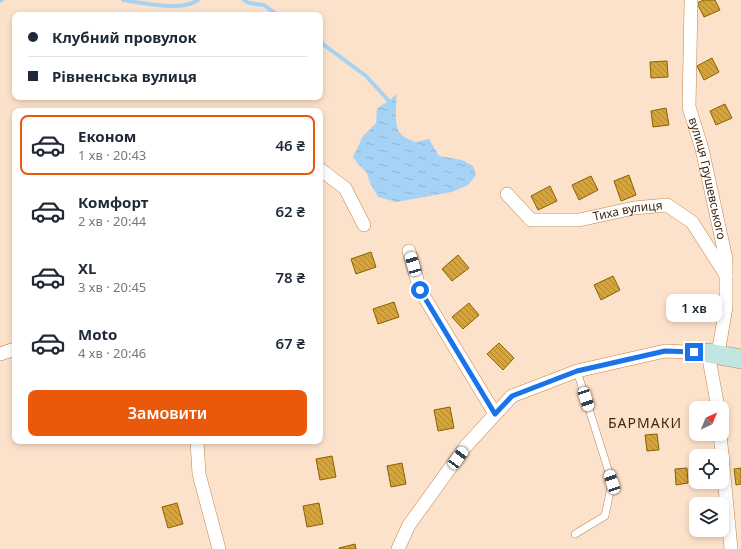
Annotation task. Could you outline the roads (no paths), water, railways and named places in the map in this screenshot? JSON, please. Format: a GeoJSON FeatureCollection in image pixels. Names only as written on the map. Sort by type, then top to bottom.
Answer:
{"type":"FeatureCollection","features":[{"type":"Feature","properties":{"kind":"street","name":"вулиця Грушевського"},"geometry":{"type":"LineString","coordinates":[[690,3],[689,107],[704,156],[726,259],[726,307],[713,354]]}},
{"type":"Feature","properties":{"kind":"street"},"geometry":{"type":"LineString","coordinates":[[323,172],[345,188],[364,225]]}},
{"type":"Feature","properties":{"kind":"street","name":"Тиха вулиця"},"geometry":{"type":"LineString","coordinates":[[507,194],[531,220],[578,220],[634,208],[667,205],[692,222],[726,274]]}},
{"type":"Feature","properties":{"kind":"street"},"geometry":{"type":"LineString","coordinates":[[409,250],[420,290],[495,414]]}},
{"type":"Feature","properties":{"kind":"street"},"geometry":{"type":"LineString","coordinates":[[0,354],[12,350]]}},
{"type":"Feature","properties":{"kind":"street"},"geometry":{"type":"LineString","coordinates":[[398,549],[409,525],[466,446],[512,396],[577,371],[665,351],[713,354],[741,359]]}},
{"type":"Feature","properties":{"kind":"street"},"geometry":{"type":"LineString","coordinates":[[713,354],[717,401]]}},
{"type":"Feature","properties":{"kind":"street"},"geometry":{"type":"LineString","coordinates":[[721,441],[731,549]]}},
{"type":"Feature","properties":{"kind":"street"},"geometry":{"type":"LineString","coordinates":[[197,444],[199,474],[219,549]]}},
{"type":"Feature","properties":{"kind":"lane"},"geometry":{"type":"LineString","coordinates":[[575,534],[605,516],[612,482],[577,371]]}},
{"type":"Feature","properties":{"kind":"water"},"geometry":{"type":"Polygon","coordinates":[[[396,94],[396,120],[398,130],[401,134],[415,142],[429,139],[439,156],[462,160],[473,166],[476,175],[468,185],[452,192],[396,202],[378,197],[370,183],[367,173],[353,157],[363,136],[376,123],[377,108],[389,101],[396,94]]]}},
{"type":"Feature","properties":{"kind":"waterway"},"geometry":{"type":"LineString","coordinates":[[123,0],[162,6],[191,4],[198,0]]}},
{"type":"Feature","properties":{"kind":"waterway"},"geometry":{"type":"LineString","coordinates":[[244,0],[249,3],[264,5],[273,12]]}},
{"type":"Feature","properties":{"kind":"waterway"},"geometry":{"type":"LineString","coordinates":[[323,44],[366,76],[389,101]]}},
{"type":"Feature","properties":{"kind":"district","name":"БАРМАКИ"},"geometry":{"type":"Point","coordinates":[645,423]}}]}
